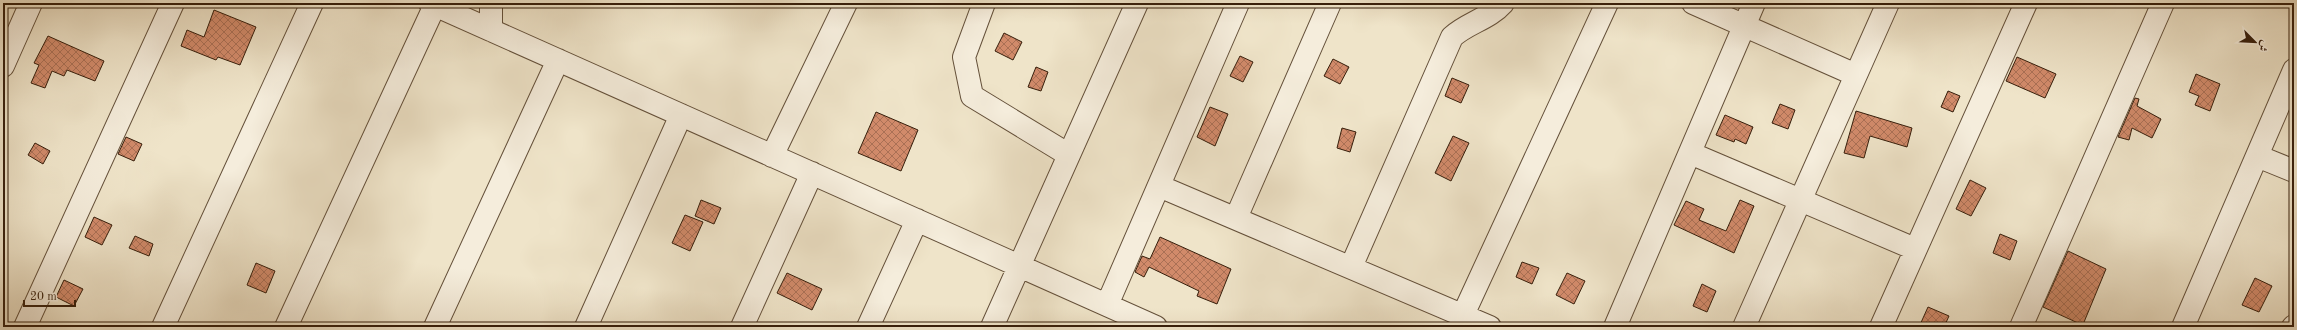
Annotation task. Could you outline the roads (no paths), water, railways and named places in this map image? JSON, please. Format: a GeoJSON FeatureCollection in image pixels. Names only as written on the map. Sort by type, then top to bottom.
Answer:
{"type":"FeatureCollection","features":[{"type":"Feature","properties":{"kind":"street"},"geometry":{"type":"LineString","coordinates":[[3,66],[31,3]]}},
{"type":"Feature","properties":{"kind":"street"},"geometry":{"type":"LineString","coordinates":[[25,327],[173,3]]}},
{"type":"Feature","properties":{"kind":"street"},"geometry":{"type":"LineString","coordinates":[[163,327],[312,3]]}},
{"type":"Feature","properties":{"kind":"street"},"geometry":{"type":"LineString","coordinates":[[491,3],[491,30]]}},
{"type":"Feature","properties":{"kind":"street"},"geometry":{"type":"LineString","coordinates":[[772,156],[846,3]]}},
{"type":"Feature","properties":{"kind":"street"},"geometry":{"type":"LineString","coordinates":[[984,3],[964,57],[972,96],[1069,155]]}},
{"type":"Feature","properties":{"kind":"street"},"geometry":{"type":"LineString","coordinates":[[992,327],[1137,3]]}},
{"type":"Feature","properties":{"kind":"street"},"geometry":{"type":"LineString","coordinates":[[1114,314],[1159,186],[1238,3]]}},
{"type":"Feature","properties":{"kind":"street"},"geometry":{"type":"LineString","coordinates":[[1236,218],[1330,3]]}},
{"type":"Feature","properties":{"kind":"street"},"geometry":{"type":"LineString","coordinates":[[1351,267],[1452,37],[1460,30],[1490,14],[1503,3]]}},
{"type":"Feature","properties":{"kind":"street"},"geometry":{"type":"LineString","coordinates":[[1463,316],[1607,3]]}},
{"type":"Feature","properties":{"kind":"street"},"geometry":{"type":"LineString","coordinates":[[1693,3],[1856,75]]}},
{"type":"Feature","properties":{"kind":"street"},"geometry":{"type":"LineString","coordinates":[[1615,327],[1754,3]]}},
{"type":"Feature","properties":{"kind":"street"},"geometry":{"type":"LineString","coordinates":[[1744,327],[1888,3]]}},
{"type":"Feature","properties":{"kind":"street"},"geometry":{"type":"LineString","coordinates":[[1881,327],[2026,3]]}},
{"type":"Feature","properties":{"kind":"street"},"geometry":{"type":"LineString","coordinates":[[2021,327],[2163,3]]}},
{"type":"Feature","properties":{"kind":"street"},"geometry":{"type":"LineString","coordinates":[[286,327],[433,4],[1020,266],[1114,314],[1156,327]]}},
{"type":"Feature","properties":{"kind":"street"},"geometry":{"type":"LineString","coordinates":[[435,327],[558,60]]}},
{"type":"Feature","properties":{"kind":"street"},"geometry":{"type":"LineString","coordinates":[[2183,327],[2294,70]]}},
{"type":"Feature","properties":{"kind":"street"},"geometry":{"type":"LineString","coordinates":[[586,327],[681,115]]}},
{"type":"Feature","properties":{"kind":"street"},"geometry":{"type":"LineString","coordinates":[[1690,153],[1916,249]]}},
{"type":"Feature","properties":{"kind":"street"},"geometry":{"type":"LineString","coordinates":[[2257,156],[2294,171]]}},
{"type":"Feature","properties":{"kind":"street"},"geometry":{"type":"LineString","coordinates":[[742,327],[812,173]]}},
{"type":"Feature","properties":{"kind":"street"},"geometry":{"type":"LineString","coordinates":[[1159,186],[1490,327]]}},
{"type":"Feature","properties":{"kind":"street"},"geometry":{"type":"LineString","coordinates":[[868,327],[917,220]]}}]}
